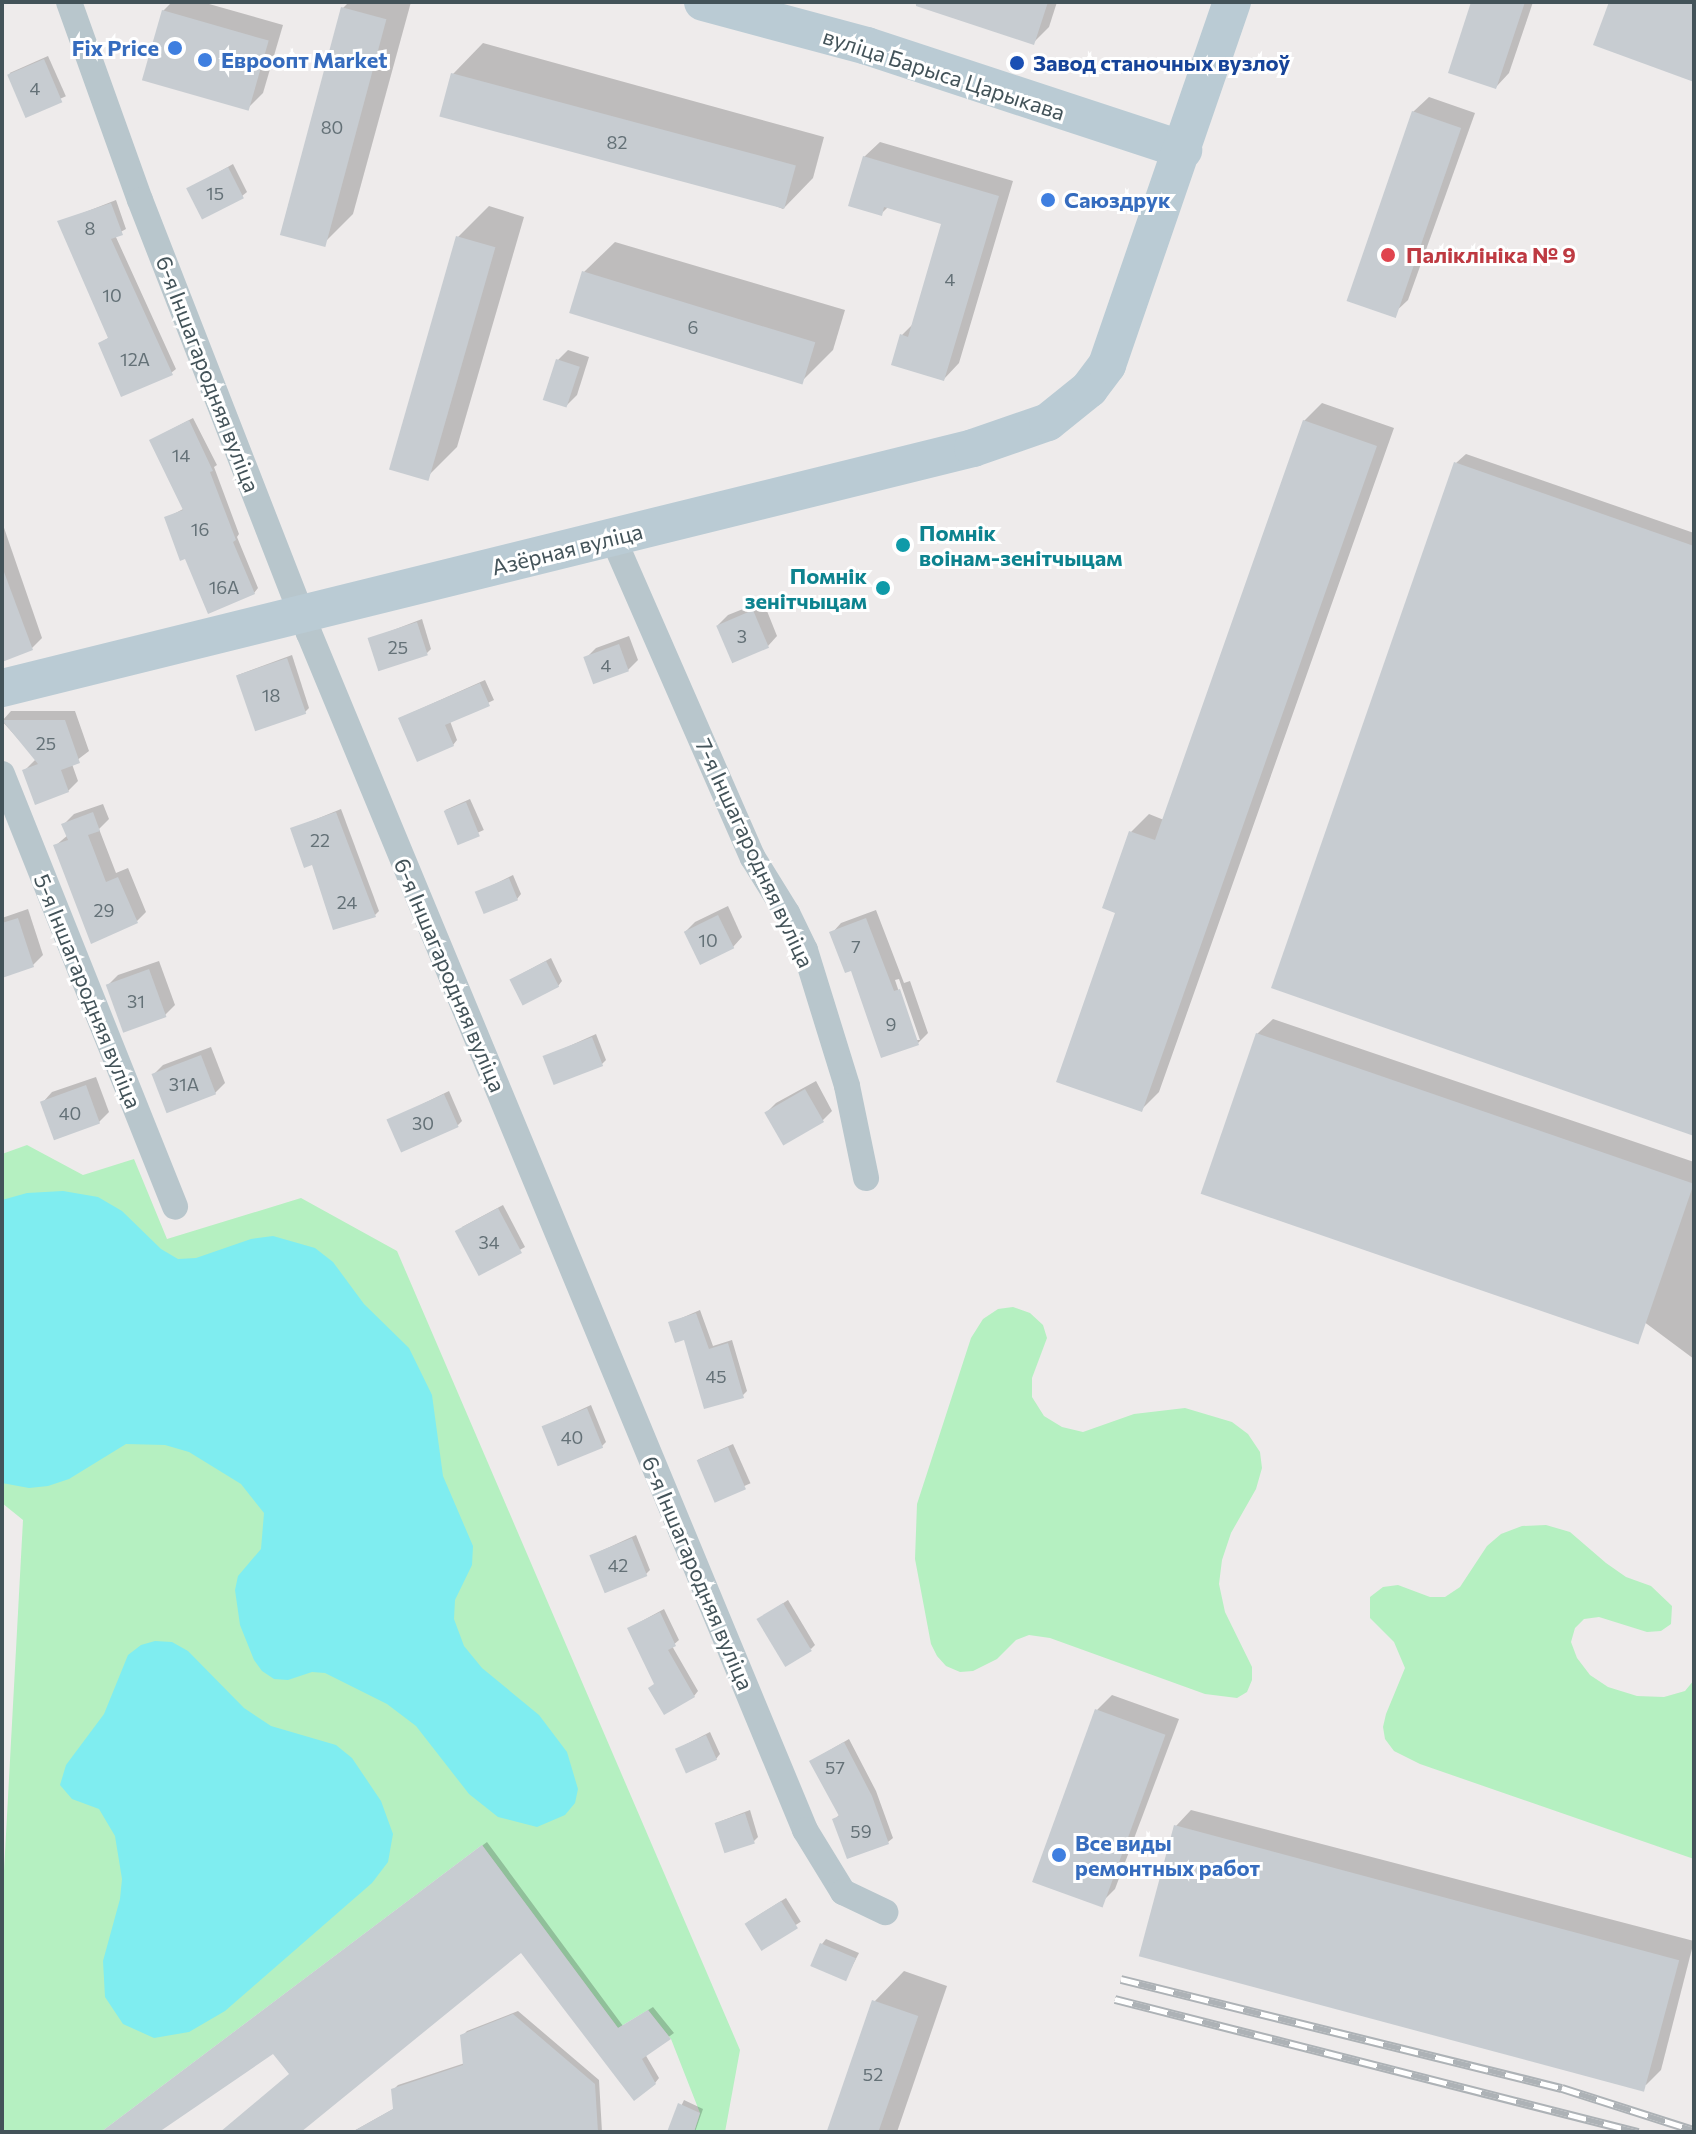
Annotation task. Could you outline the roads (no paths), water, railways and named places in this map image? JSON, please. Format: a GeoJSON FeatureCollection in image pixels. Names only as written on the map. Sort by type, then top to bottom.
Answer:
{"type":"FeatureCollection","features":[{"type":"Feature","properties":{"kind":"street","name":"6-я Іншагародняя вуліца"},"geometry":{"type":"LineString","coordinates":[[69,2],[140,200],[302,615],[805,1830],[843,1892],[885,1912]]}},
{"type":"Feature","properties":{"kind":"street","name":"вуліца Барыса Царыкава"},"geometry":{"type":"LineString","coordinates":[[703,2],[867,46],[1183,150]]}},
{"type":"Feature","properties":{"kind":"street","name":"Азёрная вуліца"},"geometry":{"type":"LineString","coordinates":[[2,688],[613,538],[1030,431],[1070,407],[1107,365],[1232,2]]}},
{"type":"Feature","properties":{"kind":"street","name":"7-я Іншагародняя вуліца"},"geometry":{"type":"LineString","coordinates":[[613,538],[753,858],[787,913],[805,950],[847,1086],[866,1178]]}},
{"type":"Feature","properties":{"kind":"street","name":"5-я Іншагародняя вуліца"},"geometry":{"type":"LineString","coordinates":[[2,774],[175,1207]]}},
{"type":"Feature","properties":{"kind":"water"},"geometry":{"type":"Polygon","coordinates":[[[63,1191],[98,1197],[122,1211],[161,1249],[178,1259],[196,1258],[251,1239],[273,1236],[315,1248],[333,1262],[364,1304],[409,1348],[432,1395],[443,1476],[473,1546],[472,1565],[455,1600],[454,1619],[464,1646],[482,1668],[539,1715],[567,1752],[578,1789],[575,1803],[565,1815],[537,1827],[498,1817],[469,1794],[416,1726],[387,1704],[325,1673],[312,1672],[288,1680],[274,1679],[262,1671],[254,1660],[240,1625],[235,1590],[238,1576],[261,1549],[264,1513],[241,1484],[189,1452],[165,1445],[126,1444],[69,1479],[48,1486],[29,1488],[2,1483],[2,1200],[27,1193],[63,1191]]]}},
{"type":"Feature","properties":{"kind":"water"},"geometry":{"type":"Polygon","coordinates":[[[155,1641],[172,1642],[188,1651],[244,1708],[271,1726],[336,1745],[352,1758],[381,1801],[393,1834],[388,1862],[372,1883],[225,2011],[189,2032],[154,2038],[123,2024],[105,1997],[103,1961],[120,1899],[122,1879],[115,1836],[99,1809],[72,1799],[60,1785],[66,1765],[104,1714],[128,1655],[141,1645],[155,1641]]]}},
{"type":"Feature","properties":{"kind":"railway"},"geometry":{"type":"LineString","coordinates":[[1121,1979],[1562,2088],[1694,2130]]}},
{"type":"Feature","properties":{"kind":"railway"},"geometry":{"type":"LineString","coordinates":[[1115,1999],[1638,2132]]}},
{"type":"Feature","properties":{"kind":"place","name":"Fix Price"},"geometry":{"type":"Point","coordinates":[175,48]}},
{"type":"Feature","properties":{"kind":"place","name":"Евроопт Market"},"geometry":{"type":"Point","coordinates":[205,60]}},
{"type":"Feature","properties":{"kind":"place","name":"Завод станочных вузлоў"},"geometry":{"type":"Point","coordinates":[1017,63]}},
{"type":"Feature","properties":{"kind":"place","name":"Саюздрук"},"geometry":{"type":"Point","coordinates":[1048,200]}},
{"type":"Feature","properties":{"kind":"place","name":"Паліклініка № 9"},"geometry":{"type":"Point","coordinates":[1388,255]}},
{"type":"Feature","properties":{"kind":"place","name":"Помнік воінам-зенітчыцам"},"geometry":{"type":"Point","coordinates":[903,545]}},
{"type":"Feature","properties":{"kind":"place","name":"Помнік зенітчыцам"},"geometry":{"type":"Point","coordinates":[883,588]}},
{"type":"Feature","properties":{"kind":"place","name":"Все виды ремонтных работ"},"geometry":{"type":"Point","coordinates":[1059,1855]}}]}
